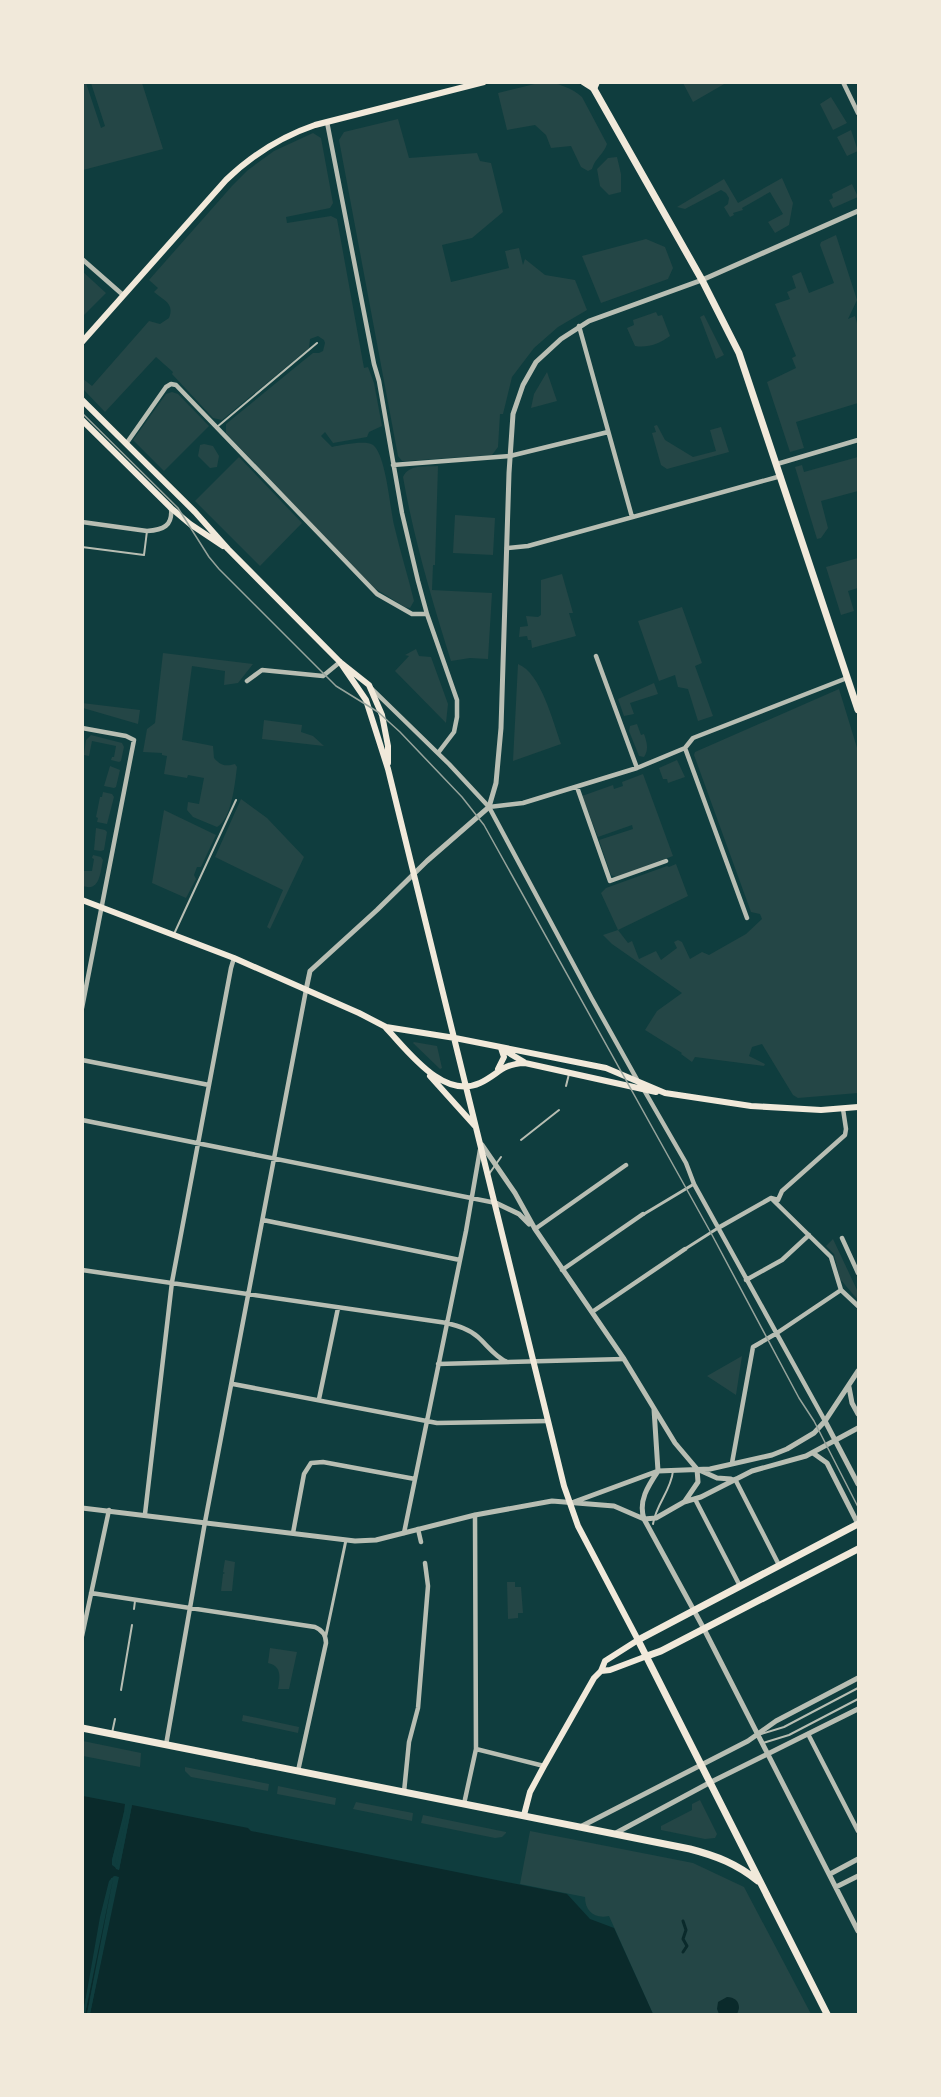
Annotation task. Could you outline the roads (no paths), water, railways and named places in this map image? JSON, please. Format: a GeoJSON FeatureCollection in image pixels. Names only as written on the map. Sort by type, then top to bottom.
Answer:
{"type":"FeatureCollection","features":[{"type":"Feature","properties":{"kind":"main road"},"geometry":{"type":"LineString","coordinates":[[82,340],[226,180],[248,160],[288,135],[327,122],[484,82]]}},
{"type":"Feature","properties":{"kind":"main road"},"geometry":{"type":"LineString","coordinates":[[583,82],[594,85],[702,280],[739,353],[858,710]]}},
{"type":"Feature","properties":{"kind":"main road"},"geometry":{"type":"LineString","coordinates":[[82,400],[214,531],[228,549],[340,662],[369,685],[382,715],[388,746],[388,769]]}},
{"type":"Feature","properties":{"kind":"main road"},"geometry":{"type":"LineString","coordinates":[[82,420],[171,508],[190,524],[228,549]]}},
{"type":"Feature","properties":{"kind":"main road"},"geometry":{"type":"LineString","coordinates":[[340,662],[367,702],[388,769],[569,1503],[578,1526],[827,2014]]}},
{"type":"Feature","properties":{"kind":"main road"},"geometry":{"type":"LineString","coordinates":[[82,900],[234,958],[386,1028],[455,1038],[606,1068],[665,1093]]}},
{"type":"Feature","properties":{"kind":"main road"},"geometry":{"type":"LineString","coordinates":[[386,1028],[442,1091],[468,1116],[478,1132]]}},
{"type":"Feature","properties":{"kind":"main road"},"geometry":{"type":"LineString","coordinates":[[501,1048],[525,1063]]}},
{"type":"Feature","properties":{"kind":"main road"},"geometry":{"type":"LineString","coordinates":[[493,1074],[504,1060],[501,1048]]}},
{"type":"Feature","properties":{"kind":"main road"},"geometry":{"type":"LineString","coordinates":[[423,1067],[443,1082],[467,1086],[481,1082],[511,1064],[525,1063],[644,1090],[751,1106],[821,1110],[858,1107]]}},
{"type":"Feature","properties":{"kind":"main road"},"geometry":{"type":"LineString","coordinates":[[524,1815],[530,1792],[543,1766],[605,1661],[693,1610],[858,1524]]}},
{"type":"Feature","properties":{"kind":"main road"},"geometry":{"type":"LineString","coordinates":[[601,1671],[610,1670],[661,1651],[858,1549]]}},
{"type":"Feature","properties":{"kind":"main road"},"geometry":{"type":"LineString","coordinates":[[82,1728],[690,1849],[739,1866],[758,1881]]}},
{"type":"Feature","properties":{"kind":"street"},"geometry":{"type":"LineString","coordinates":[[843,82],[858,113]]}},
{"type":"Feature","properties":{"kind":"street"},"geometry":{"type":"LineString","coordinates":[[851,97],[857,94]]}},
{"type":"Feature","properties":{"kind":"street"},"geometry":{"type":"LineString","coordinates":[[327,122],[369,342],[379,381],[402,513],[427,614],[457,700],[454,732],[438,753]]}},
{"type":"Feature","properties":{"kind":"street"},"geometry":{"type":"LineString","coordinates":[[166,1745],[205,1522],[233,1384],[309,971],[489,807],[496,783],[501,728],[513,414],[528,373],[550,347],[579,326],[599,316],[702,280],[858,211]]}},
{"type":"Feature","properties":{"kind":"street"},"geometry":{"type":"LineString","coordinates":[[82,259],[123,295]]}},
{"type":"Feature","properties":{"kind":"street"},"geometry":{"type":"LineString","coordinates":[[579,326],[632,517]]}},
{"type":"Feature","properties":{"kind":"street"},"geometry":{"type":"LineString","coordinates":[[126,444],[166,387],[171,384],[176,385],[377,594],[412,614],[427,614]]}},
{"type":"Feature","properties":{"kind":"street"},"geometry":{"type":"LineString","coordinates":[[393,465],[510,456],[608,432]]}},
{"type":"Feature","properties":{"kind":"street"},"geometry":{"type":"LineString","coordinates":[[777,464],[858,440]]}},
{"type":"Feature","properties":{"kind":"street"},"geometry":{"type":"LineString","coordinates":[[507,548],[528,546],[781,476]]}},
{"type":"Feature","properties":{"kind":"street"},"geometry":{"type":"LineString","coordinates":[[82,522],[147,531],[157,530],[167,526],[171,519],[171,508]]}},
{"type":"Feature","properties":{"kind":"street"},"geometry":{"type":"LineString","coordinates":[[596,656],[638,768]]}},
{"type":"Feature","properties":{"kind":"street"},"geometry":{"type":"LineString","coordinates":[[247,681],[262,670],[323,676],[340,662]]}},
{"type":"Feature","properties":{"kind":"street"},"geometry":{"type":"LineString","coordinates":[[489,807],[523,803],[638,768],[685,748],[693,738],[847,678]]}},
{"type":"Feature","properties":{"kind":"street"},"geometry":{"type":"LineString","coordinates":[[369,685],[489,807],[608,1028],[686,1163],[694,1184],[858,1484]]}},
{"type":"Feature","properties":{"kind":"street"},"geometry":{"type":"LineString","coordinates":[[82,728],[126,736],[134,740],[82,1008]]}},
{"type":"Feature","properties":{"kind":"street"},"geometry":{"type":"LineString","coordinates":[[685,748],[747,918]]}},
{"type":"Feature","properties":{"kind":"street"},"geometry":{"type":"LineString","coordinates":[[577,787],[610,881],[666,861]]}},
{"type":"Feature","properties":{"kind":"street"},"geometry":{"type":"LineString","coordinates":[[144,1514],[172,1282],[234,958]]}},
{"type":"Feature","properties":{"kind":"street"},"geometry":{"type":"LineString","coordinates":[[82,1060],[209,1085]]}},
{"type":"Feature","properties":{"kind":"street"},"geometry":{"type":"LineString","coordinates":[[592,1312],[718,1228],[771,1198],[778,1200],[782,1191],[845,1135],[843,1109]]}},
{"type":"Feature","properties":{"kind":"street"},"geometry":{"type":"LineString","coordinates":[[82,1120],[472,1197],[496,1203],[519,1214],[535,1229]]}},
{"type":"Feature","properties":{"kind":"street"},"geometry":{"type":"LineString","coordinates":[[482,1145],[519,1199],[535,1229],[562,1270],[624,1359],[669,1433],[697,1469],[717,1478],[735,1479]]}},
{"type":"Feature","properties":{"kind":"street"},"geometry":{"type":"LineString","coordinates":[[404,1533],[482,1145]]}},
{"type":"Feature","properties":{"kind":"street"},"geometry":{"type":"LineString","coordinates":[[535,1229],[626,1165]]}},
{"type":"Feature","properties":{"kind":"street"},"geometry":{"type":"LineString","coordinates":[[562,1270],[644,1214],[694,1184]]}},
{"type":"Feature","properties":{"kind":"street"},"geometry":{"type":"LineString","coordinates":[[771,1198],[831,1257],[841,1290],[858,1306]]}},
{"type":"Feature","properties":{"kind":"street"},"geometry":{"type":"LineString","coordinates":[[263,1220],[460,1260]]}},
{"type":"Feature","properties":{"kind":"street"},"geometry":{"type":"LineString","coordinates":[[746,1280],[782,1260],[809,1235]]}},
{"type":"Feature","properties":{"kind":"street"},"geometry":{"type":"LineString","coordinates":[[842,1238],[858,1272]]}},
{"type":"Feature","properties":{"kind":"street"},"geometry":{"type":"LineString","coordinates":[[82,1270],[447,1323],[472,1333],[507,1362]]}},
{"type":"Feature","properties":{"kind":"street"},"geometry":{"type":"LineString","coordinates":[[732,1463],[753,1347],[841,1290]]}},
{"type":"Feature","properties":{"kind":"street"},"geometry":{"type":"LineString","coordinates":[[319,1399],[338,1308]]}},
{"type":"Feature","properties":{"kind":"street"},"geometry":{"type":"LineString","coordinates":[[438,1364],[624,1359]]}},
{"type":"Feature","properties":{"kind":"street"},"geometry":{"type":"LineString","coordinates":[[569,1503],[658,1471],[710,1468],[772,1455],[788,1449],[814,1432],[825,1421],[858,1371]]}},
{"type":"Feature","properties":{"kind":"street"},"geometry":{"type":"LineString","coordinates":[[233,1384],[319,1399],[426,1422],[548,1421]]}},
{"type":"Feature","properties":{"kind":"street"},"geometry":{"type":"LineString","coordinates":[[849,1387],[852,1403],[858,1414]]}},
{"type":"Feature","properties":{"kind":"street"},"geometry":{"type":"LineString","coordinates":[[653,1405],[658,1471],[644,1497],[641,1511],[644,1519],[704,1629],[858,1931]]}},
{"type":"Feature","properties":{"kind":"street"},"geometry":{"type":"LineString","coordinates":[[82,1508],[366,1541],[475,1515],[552,1501],[614,1506],[644,1519],[655,1520],[684,1502],[695,1499],[752,1471],[813,1453],[858,1428]]}},
{"type":"Feature","properties":{"kind":"street"},"geometry":{"type":"LineString","coordinates":[[813,1453],[827,1463],[858,1524]]}},
{"type":"Feature","properties":{"kind":"street"},"geometry":{"type":"LineString","coordinates":[[293,1533],[304,1474],[311,1463],[323,1462],[415,1479]]}},
{"type":"Feature","properties":{"kind":"street"},"geometry":{"type":"LineString","coordinates":[[684,1502],[698,1482],[697,1469]]}},
{"type":"Feature","properties":{"kind":"street"},"geometry":{"type":"LineString","coordinates":[[735,1479],[779,1565]]}},
{"type":"Feature","properties":{"kind":"street"},"geometry":{"type":"LineString","coordinates":[[695,1499],[740,1586]]}},
{"type":"Feature","properties":{"kind":"street"},"geometry":{"type":"LineString","coordinates":[[82,1636],[109,1510]]}},
{"type":"Feature","properties":{"kind":"street"},"geometry":{"type":"LineString","coordinates":[[464,1804],[476,1749],[475,1515]]}},
{"type":"Feature","properties":{"kind":"street"},"geometry":{"type":"LineString","coordinates":[[653,1533],[655,1520]]}},
{"type":"Feature","properties":{"kind":"street"},"geometry":{"type":"LineString","coordinates":[[418,1529],[421,1542]]}},
{"type":"Feature","properties":{"kind":"street"},"geometry":{"type":"LineString","coordinates":[[298,1771],[346,1540]]}},
{"type":"Feature","properties":{"kind":"street"},"geometry":{"type":"LineString","coordinates":[[404,1792],[409,1742],[418,1708],[428,1586],[425,1563]]}},
{"type":"Feature","properties":{"kind":"street"},"geometry":{"type":"LineString","coordinates":[[91,1593],[190,1610],[315,1627],[325,1637]]}},
{"type":"Feature","properties":{"kind":"street"},"geometry":{"type":"LineString","coordinates":[[580,1827],[701,1765],[757,1734],[776,1720],[858,1678]]}},
{"type":"Feature","properties":{"kind":"street"},"geometry":{"type":"LineString","coordinates":[[614,1834],[709,1783],[858,1709]]}},
{"type":"Feature","properties":{"kind":"street"},"geometry":{"type":"LineString","coordinates":[[808,1734],[858,1831]]}},
{"type":"Feature","properties":{"kind":"street"},"geometry":{"type":"LineString","coordinates":[[476,1749],[543,1766]]}},
{"type":"Feature","properties":{"kind":"street"},"geometry":{"type":"LineString","coordinates":[[830,1874],[858,1859]]}},
{"type":"Feature","properties":{"kind":"street"},"geometry":{"type":"LineString","coordinates":[[836,1887],[858,1876]]}},
{"type":"Feature","properties":{"kind":"lane"},"geometry":{"type":"LineString","coordinates":[[218,427],[317,343]]}},
{"type":"Feature","properties":{"kind":"lane"},"geometry":{"type":"LineString","coordinates":[[82,547],[144,555],[147,531]]}},
{"type":"Feature","properties":{"kind":"lane"},"geometry":{"type":"LineString","coordinates":[[174,935],[236,800]]}},
{"type":"Feature","properties":{"kind":"lane"},"geometry":{"type":"LineString","coordinates":[[566,1086],[569,1073]]}},
{"type":"Feature","properties":{"kind":"lane"},"geometry":{"type":"LineString","coordinates":[[521,1140],[559,1110]]}},
{"type":"Feature","properties":{"kind":"lane"},"geometry":{"type":"LineString","coordinates":[[489,1173],[501,1157]]}},
{"type":"Feature","properties":{"kind":"lane"},"geometry":{"type":"LineString","coordinates":[[655,1520],[663,1497],[671,1486],[673,1470]]}},
{"type":"Feature","properties":{"kind":"lane"},"geometry":{"type":"LineString","coordinates":[[134,1609],[135,1601]]}},
{"type":"Feature","properties":{"kind":"lane"},"geometry":{"type":"LineString","coordinates":[[121,1690],[132,1625]]}},
{"type":"Feature","properties":{"kind":"lane"},"geometry":{"type":"LineString","coordinates":[[757,1734],[784,1727],[858,1688]]}},
{"type":"Feature","properties":{"kind":"lane"},"geometry":{"type":"LineString","coordinates":[[762,1743],[789,1735],[858,1699]]}},
{"type":"Feature","properties":{"kind":"lane"},"geometry":{"type":"LineString","coordinates":[[112,1734],[115,1719]]}},
{"type":"Feature","properties":{"kind":"waterway"},"geometry":{"type":"LineString","coordinates":[[683,1921],[686,1930],[683,1939],[687,1946],[683,1952]]}},
{"type":"Feature","properties":{"kind":"tram line"},"geometry":{"type":"LineString","coordinates":[[82,413],[178,508],[219,569],[336,686],[378,712],[400,732],[462,797],[484,825],[711,1233],[799,1398],[814,1421],[858,1507]]}}]}
